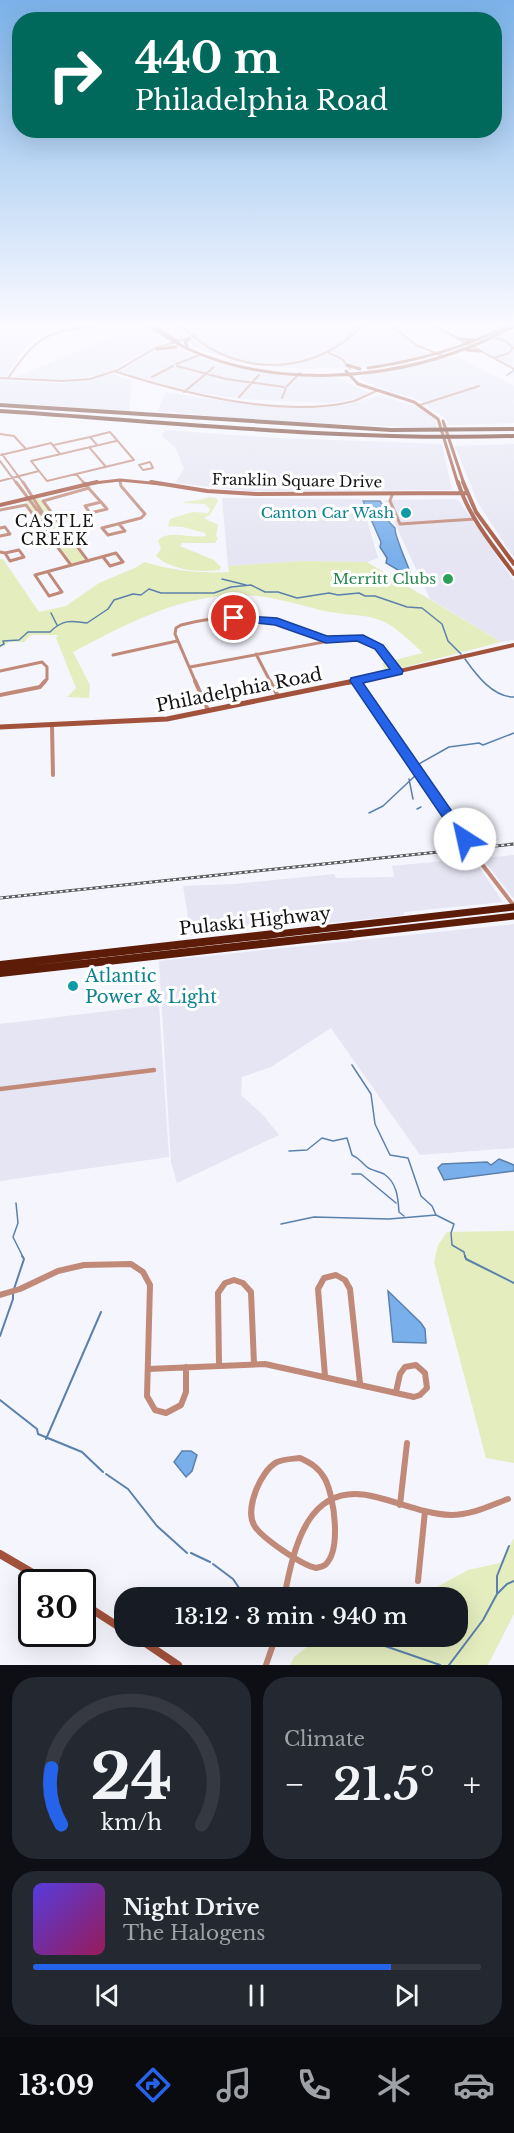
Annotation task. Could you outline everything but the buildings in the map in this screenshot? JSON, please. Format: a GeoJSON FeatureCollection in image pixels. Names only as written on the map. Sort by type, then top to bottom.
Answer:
{"type":"FeatureCollection","features":[{"type":"Feature","properties":{"kind":"highway"},"geometry":{"type":"LineString","coordinates":[[0,410],[377,439],[514,434]]}},
{"type":"Feature","properties":{"kind":"highway"},"geometry":{"type":"LineString","coordinates":[[0,410],[359,428],[440,436],[514,434]]}},
{"type":"Feature","properties":{"kind":"highway","name":"Pulaski Highway"},"geometry":{"type":"LineString","coordinates":[[0,965],[514,907]]}},
{"type":"Feature","properties":{"kind":"highway","name":"Pulaski Highway"},"geometry":{"type":"LineString","coordinates":[[0,973],[514,916]]}},
{"type":"Feature","properties":{"kind":"main road"},"geometry":{"type":"LineString","coordinates":[[421,404],[435,412],[445,424],[468,495],[485,527],[514,564]]}},
{"type":"Feature","properties":{"kind":"main road"},"geometry":{"type":"LineString","coordinates":[[421,404],[441,423],[462,495],[475,519],[514,574]]}},
{"type":"Feature","properties":{"kind":"main road","name":"Franklin Square Drive"},"geometry":{"type":"LineString","coordinates":[[0,505],[120,480],[243,494],[468,495]]}},
{"type":"Feature","properties":{"kind":"main road","name":"Philadelphia Road"},"geometry":{"type":"LineString","coordinates":[[0,727],[149,721],[356,681],[514,645]]}},
{"type":"Feature","properties":{"kind":"main road"},"geometry":{"type":"LineString","coordinates":[[0,1554],[26,1569]]}},
{"type":"Feature","properties":{"kind":"main road"},"geometry":{"type":"LineString","coordinates":[[96,1612],[114,1624]]}},
{"type":"Feature","properties":{"kind":"main road"},"geometry":{"type":"LineString","coordinates":[[151,1647],[178,1665]]}},
{"type":"Feature","properties":{"kind":"street"},"geometry":{"type":"LineString","coordinates":[[289,404],[330,404]]}},
{"type":"Feature","properties":{"kind":"street"},"geometry":{"type":"LineString","coordinates":[[54,446],[110,432],[139,465]]}},
{"type":"Feature","properties":{"kind":"street"},"geometry":{"type":"LineString","coordinates":[[0,434],[14,436],[26,449]]}},
{"type":"Feature","properties":{"kind":"street"},"geometry":{"type":"LineString","coordinates":[[90,437],[97,445]]}},
{"type":"Feature","properties":{"kind":"street"},"geometry":{"type":"LineString","coordinates":[[117,441],[31,461],[47,482],[134,460]]}},
{"type":"Feature","properties":{"kind":"street"},"geometry":{"type":"LineString","coordinates":[[48,520],[34,497],[1,455],[51,443],[60,454]]}},
{"type":"Feature","properties":{"kind":"street"},"geometry":{"type":"LineString","coordinates":[[89,447],[106,467]]}},
{"type":"Feature","properties":{"kind":"street"},"geometry":{"type":"LineString","coordinates":[[0,461],[36,510],[42,512]]}},
{"type":"Feature","properties":{"kind":"street"},"geometry":{"type":"LineString","coordinates":[[0,479],[38,470]]}},
{"type":"Feature","properties":{"kind":"street"},"geometry":{"type":"LineString","coordinates":[[78,474],[107,509],[90,513],[85,506],[101,502]]}},
{"type":"Feature","properties":{"kind":"street"},"geometry":{"type":"LineString","coordinates":[[119,524],[125,531],[108,536],[102,528],[141,518],[145,514],[121,486],[120,480]]}},
{"type":"Feature","properties":{"kind":"street"},"geometry":{"type":"LineString","coordinates":[[87,486],[44,499],[88,561]]}},
{"type":"Feature","properties":{"kind":"street"},"geometry":{"type":"LineString","coordinates":[[392,495],[390,501],[400,524],[475,519]]}},
{"type":"Feature","properties":{"kind":"street"},"geometry":{"type":"LineString","coordinates":[[0,510],[24,504],[71,566]]}},
{"type":"Feature","properties":{"kind":"street"},"geometry":{"type":"LineString","coordinates":[[39,522],[56,518]]}},
{"type":"Feature","properties":{"kind":"street"},"geometry":{"type":"LineString","coordinates":[[0,528],[5,527],[10,534],[0,536]]}},
{"type":"Feature","properties":{"kind":"street"},"geometry":{"type":"LineString","coordinates":[[56,545],[72,540]]}},
{"type":"Feature","properties":{"kind":"street"},"geometry":{"type":"LineString","coordinates":[[0,552],[5,554],[10,561],[24,557],[19,550],[5,554]]}},
{"type":"Feature","properties":{"kind":"street"},"geometry":{"type":"LineString","coordinates":[[48,572],[62,592],[49,596],[35,575],[116,553],[123,562],[110,566],[103,557]]}},
{"type":"Feature","properties":{"kind":"street"},"geometry":{"type":"LineString","coordinates":[[234,603],[234,618]]}},
{"type":"Feature","properties":{"kind":"street"},"geometry":{"type":"LineString","coordinates":[[209,711],[177,641],[175,632],[181,625],[204,620],[234,618],[277,622],[326,640]]}},
{"type":"Feature","properties":{"kind":"street"},"geometry":{"type":"LineString","coordinates":[[190,667],[351,637],[367,640],[379,647],[398,671]]}},
{"type":"Feature","properties":{"kind":"street"},"geometry":{"type":"LineString","coordinates":[[113,655],[177,641]]}},
{"type":"Feature","properties":{"kind":"street"},"geometry":{"type":"LineString","coordinates":[[256,654],[278,697]]}},
{"type":"Feature","properties":{"kind":"street"},"geometry":{"type":"LineString","coordinates":[[0,671],[42,662],[47,668],[47,679],[40,687],[0,695]]}},
{"type":"Feature","properties":{"kind":"street"},"geometry":{"type":"LineString","coordinates":[[356,681],[465,839]]}},
{"type":"Feature","properties":{"kind":"street"},"geometry":{"type":"LineString","coordinates":[[52,726],[53,775]]}},
{"type":"Feature","properties":{"kind":"street"},"geometry":{"type":"LineString","coordinates":[[478,860],[514,907]]}},
{"type":"Feature","properties":{"kind":"street"},"geometry":{"type":"LineString","coordinates":[[0,1089],[154,1070]]}},
{"type":"Feature","properties":{"kind":"street"},"geometry":{"type":"LineString","coordinates":[[0,1295],[76,1266],[125,1262],[138,1267],[147,1278],[150,1287],[148,1401],[156,1410],[166,1413],[177,1409],[184,1400],[186,1367]]}},
{"type":"Feature","properties":{"kind":"street"},"geometry":{"type":"LineString","coordinates":[[326,1376],[318,1289],[324,1278],[336,1275],[345,1280],[350,1289],[360,1383]]}},
{"type":"Feature","properties":{"kind":"street"},"geometry":{"type":"LineString","coordinates":[[219,1365],[218,1293],[224,1283],[234,1279],[244,1282],[250,1292],[254,1364]]}},
{"type":"Feature","properties":{"kind":"street"},"geometry":{"type":"LineString","coordinates":[[148,1369],[254,1364],[277,1366],[414,1396],[422,1394],[428,1385],[425,1373],[416,1365],[405,1367],[400,1374],[396,1392]]}},
{"type":"Feature","properties":{"kind":"street"},"geometry":{"type":"LineString","coordinates":[[400,1505],[407,1443]]}},
{"type":"Feature","properties":{"kind":"street"},"geometry":{"type":"LineString","coordinates":[[300,1458],[308,1460],[321,1471],[332,1498],[336,1519],[330,1559],[326,1564],[316,1568],[294,1556],[261,1533],[251,1519],[252,1506],[271,1466],[282,1461],[300,1458]]}},
{"type":"Feature","properties":{"kind":"street"},"geometry":{"type":"LineString","coordinates":[[287,1587],[294,1556],[310,1516],[315,1509],[332,1498],[350,1493],[362,1493],[400,1505],[467,1514],[508,1499]]}},
{"type":"Feature","properties":{"kind":"street"},"geometry":{"type":"LineString","coordinates":[[418,1581],[425,1510]]}},
{"type":"Feature","properties":{"kind":"street"},"geometry":{"type":"LineString","coordinates":[[266,1665],[272,1647]]}},
{"type":"Feature","properties":{"kind":"shaded area"},"geometry":{"type":"Polygon","coordinates":[[[24,404],[130,404],[129,411],[24,404]]]}},
{"type":"Feature","properties":{"kind":"shaded area"},"geometry":{"type":"Polygon","coordinates":[[[161,404],[316,406],[407,404],[423,409],[434,417],[438,428],[265,421],[158,411],[161,404]]]}},
{"type":"Feature","properties":{"kind":"shaded area"},"geometry":{"type":"Polygon","coordinates":[[[424,404],[514,404],[514,423],[450,425],[445,418],[424,404]]]}},
{"type":"Feature","properties":{"kind":"shaded area"},"geometry":{"type":"Polygon","coordinates":[[[165,430],[278,438],[442,444],[452,490],[248,491],[175,483],[184,469],[176,448],[162,436],[165,430]]]}},
{"type":"Feature","properties":{"kind":"shaded area"},"geometry":{"type":"Polygon","coordinates":[[[514,444],[514,558],[478,503],[455,446],[514,444]]]}},
{"type":"Feature","properties":{"kind":"shaded area"},"geometry":{"type":"Polygon","coordinates":[[[222,498],[361,499],[378,558],[367,562],[301,561],[228,566],[222,498]]]}},
{"type":"Feature","properties":{"kind":"shaded area"},"geometry":{"type":"Polygon","coordinates":[[[456,499],[514,581],[514,640],[501,642],[430,599],[384,500],[456,499]]]}},
{"type":"Feature","properties":{"kind":"shaded area"},"geometry":{"type":"Polygon","coordinates":[[[514,855],[514,899],[482,858],[514,855]]]}},
{"type":"Feature","properties":{"kind":"shaded area"},"geometry":{"type":"Polygon","coordinates":[[[473,858],[503,902],[404,912],[404,915],[369,919],[191,936],[183,886],[234,884],[334,874],[336,878],[394,877],[392,866],[473,858]]]}},
{"type":"Feature","properties":{"kind":"shaded area"},"geometry":{"type":"Polygon","coordinates":[[[514,924],[514,1148],[420,1155],[331,1028],[271,1067],[242,1077],[241,1095],[263,1115],[279,1135],[177,1183],[171,1162],[159,961],[514,924]]]}},
{"type":"Feature","properties":{"kind":"shaded area"},"geometry":{"type":"Polygon","coordinates":[[[159,1005],[169,1157],[0,1181],[0,1024],[159,1005]]]}},
{"type":"Feature","properties":{"kind":"green space"},"geometry":{"type":"Polygon","coordinates":[[[209,497],[217,498],[218,501],[210,515],[204,518],[218,525],[216,536],[218,538],[215,543],[182,543],[180,546],[214,560],[221,567],[220,570],[186,569],[162,561],[156,556],[161,549],[158,540],[163,537],[169,535],[206,536],[205,533],[183,527],[168,526],[170,519],[192,512],[208,513],[210,509],[205,504],[182,503],[209,497]]]}},
{"type":"Feature","properties":{"kind":"green space"},"geometry":{"type":"Polygon","coordinates":[[[39,498],[85,560],[72,563],[25,501],[39,498]]]}},
{"type":"Feature","properties":{"kind":"green space"},"geometry":{"type":"Polygon","coordinates":[[[0,559],[3,559],[39,612],[66,606],[99,583],[144,562],[186,571],[229,572],[228,566],[301,561],[367,562],[501,642],[386,672],[382,663],[423,653],[397,630],[381,620],[333,613],[258,596],[213,597],[151,614],[73,652],[90,685],[89,698],[67,697],[76,688],[56,638],[58,635],[31,635],[24,642],[9,642],[0,648],[0,559]]]}},
{"type":"Feature","properties":{"kind":"green space"},"geometry":{"type":"Polygon","coordinates":[[[514,1231],[514,1463],[486,1458],[434,1262],[438,1245],[447,1232],[514,1231]]]}},
{"type":"Feature","properties":{"kind":"green space"},"geometry":{"type":"Polygon","coordinates":[[[514,1538],[514,1614],[488,1665],[290,1665],[294,1657],[307,1647],[468,1647],[468,1587],[437,1587],[468,1570],[500,1563],[514,1538]]]}},
{"type":"Feature","properties":{"kind":"water"},"geometry":{"type":"Polygon","coordinates":[[[363,501],[380,501],[390,517],[389,522],[395,528],[411,575],[408,576],[386,563],[387,558],[380,547],[381,542],[363,501]]]}},
{"type":"Feature","properties":{"kind":"water"},"geometry":{"type":"Polygon","coordinates":[[[499,1159],[514,1165],[514,1171],[444,1180],[438,1168],[442,1164],[487,1162],[491,1165],[499,1159]]]}},
{"type":"Feature","properties":{"kind":"water"},"geometry":{"type":"Polygon","coordinates":[[[388,1291],[421,1323],[425,1329],[426,1343],[393,1342],[388,1291]]]}},
{"type":"Feature","properties":{"kind":"water"},"geometry":{"type":"Polygon","coordinates":[[[182,1451],[191,1451],[197,1455],[192,1471],[186,1477],[174,1462],[182,1451]]]}},
{"type":"Feature","properties":{"kind":"waterway"},"geometry":{"type":"LineString","coordinates":[[222,579],[246,585]]}},
{"type":"Feature","properties":{"kind":"waterway"},"geometry":{"type":"LineString","coordinates":[[0,646],[4,644],[3,641],[19,640],[28,632],[50,632],[58,625],[67,622],[87,623],[108,609],[114,600],[133,594],[141,595],[149,589],[161,593],[214,593],[231,587],[251,585],[265,592],[278,592],[297,598],[329,593],[338,595],[359,593],[407,607],[422,608],[442,624],[448,641],[461,654]]}},
{"type":"Feature","properties":{"kind":"waterway"},"geometry":{"type":"LineString","coordinates":[[51,613],[57,625]]}},
{"type":"Feature","properties":{"kind":"waterway"},"geometry":{"type":"LineString","coordinates":[[465,659],[492,689],[514,697]]}},
{"type":"Feature","properties":{"kind":"waterway"},"geometry":{"type":"LineString","coordinates":[[417,765],[449,747],[479,743],[483,745],[514,733]]}},
{"type":"Feature","properties":{"kind":"waterway"},"geometry":{"type":"LineString","coordinates":[[409,781],[417,774]]}},
{"type":"Feature","properties":{"kind":"waterway"},"geometry":{"type":"LineString","coordinates":[[369,813],[383,806],[409,781]]}},
{"type":"Feature","properties":{"kind":"waterway"},"geometry":{"type":"LineString","coordinates":[[409,781],[413,799]]}},
{"type":"Feature","properties":{"kind":"waterway"},"geometry":{"type":"LineString","coordinates":[[417,809],[421,807]]}},
{"type":"Feature","properties":{"kind":"waterway"},"geometry":{"type":"LineString","coordinates":[[352,1065],[371,1094],[375,1124],[390,1155],[408,1158],[421,1196],[432,1206],[436,1215]]}},
{"type":"Feature","properties":{"kind":"waterway"},"geometry":{"type":"LineString","coordinates":[[289,1151],[307,1150],[322,1138],[333,1141],[347,1138],[352,1155],[369,1168],[384,1174],[392,1182],[399,1212],[404,1216]]}},
{"type":"Feature","properties":{"kind":"waterway"},"geometry":{"type":"LineString","coordinates":[[352,1174],[361,1174],[396,1203]]}},
{"type":"Feature","properties":{"kind":"waterway"},"geometry":{"type":"LineString","coordinates":[[16,1203],[18,1223],[13,1237],[23,1257]]}},
{"type":"Feature","properties":{"kind":"waterway"},"geometry":{"type":"LineString","coordinates":[[281,1224],[314,1217],[389,1219],[436,1215]]}},
{"type":"Feature","properties":{"kind":"waterway"},"geometry":{"type":"LineString","coordinates":[[436,1215],[454,1224],[451,1233],[452,1245],[464,1252],[465,1257]]}},
{"type":"Feature","properties":{"kind":"waterway"},"geometry":{"type":"LineString","coordinates":[[14,1289],[24,1259],[22,1256]]}},
{"type":"Feature","properties":{"kind":"waterway"},"geometry":{"type":"LineString","coordinates":[[465,1256],[466,1259],[514,1283]]}},
{"type":"Feature","properties":{"kind":"waterway"},"geometry":{"type":"LineString","coordinates":[[0,1336],[13,1293]]}},
{"type":"Feature","properties":{"kind":"waterway"},"geometry":{"type":"LineString","coordinates":[[47,1438],[101,1312]]}},
{"type":"Feature","properties":{"kind":"waterway"},"geometry":{"type":"LineString","coordinates":[[0,1400],[37,1429],[38,1434],[47,1438]]}},
{"type":"Feature","properties":{"kind":"waterway"},"geometry":{"type":"LineString","coordinates":[[47,1438],[82,1452],[103,1472]]}},
{"type":"Feature","properties":{"kind":"waterway"},"geometry":{"type":"LineString","coordinates":[[106,1474],[128,1489],[157,1526],[187,1553]]}},
{"type":"Feature","properties":{"kind":"waterway"},"geometry":{"type":"LineString","coordinates":[[497,1593],[497,1576],[509,1546]]}},
{"type":"Feature","properties":{"kind":"waterway"},"geometry":{"type":"LineString","coordinates":[[191,1553],[210,1562]]}},
{"type":"Feature","properties":{"kind":"waterway"},"geometry":{"type":"LineString","coordinates":[[213,1564],[233,1579],[238,1587]]}},
{"type":"Feature","properties":{"kind":"waterway"},"geometry":{"type":"LineString","coordinates":[[449,1665],[483,1620],[497,1594],[507,1584],[514,1581]]}},
{"type":"Feature","properties":{"kind":"waterway"},"geometry":{"type":"LineString","coordinates":[[388,1647],[440,1665]]}},
{"type":"Feature","properties":{"kind":"railway"},"geometry":{"type":"LineString","coordinates":[[0,898],[514,844]]}},
{"type":"Feature","properties":{"kind":"place","name":"Canton Car Wash"},"geometry":{"type":"Point","coordinates":[406,513]}},
{"type":"Feature","properties":{"kind":"place","name":"Merritt Clubs"},"geometry":{"type":"Point","coordinates":[448,579]}},
{"type":"Feature","properties":{"kind":"place","name":"Atlantic Power & Light"},"geometry":{"type":"Point","coordinates":[73,986]}},
{"type":"Feature","properties":{"kind":"district","name":"CASTLE CREEK"},"geometry":{"type":"Point","coordinates":[55,530]}},
{"type":"Feature","properties":{"kind":"route"},"geometry":{"type":"LineString","coordinates":[[234,618],[277,622],[326,640],[359,638],[379,647],[398,671],[356,681],[465,839]]}}]}
